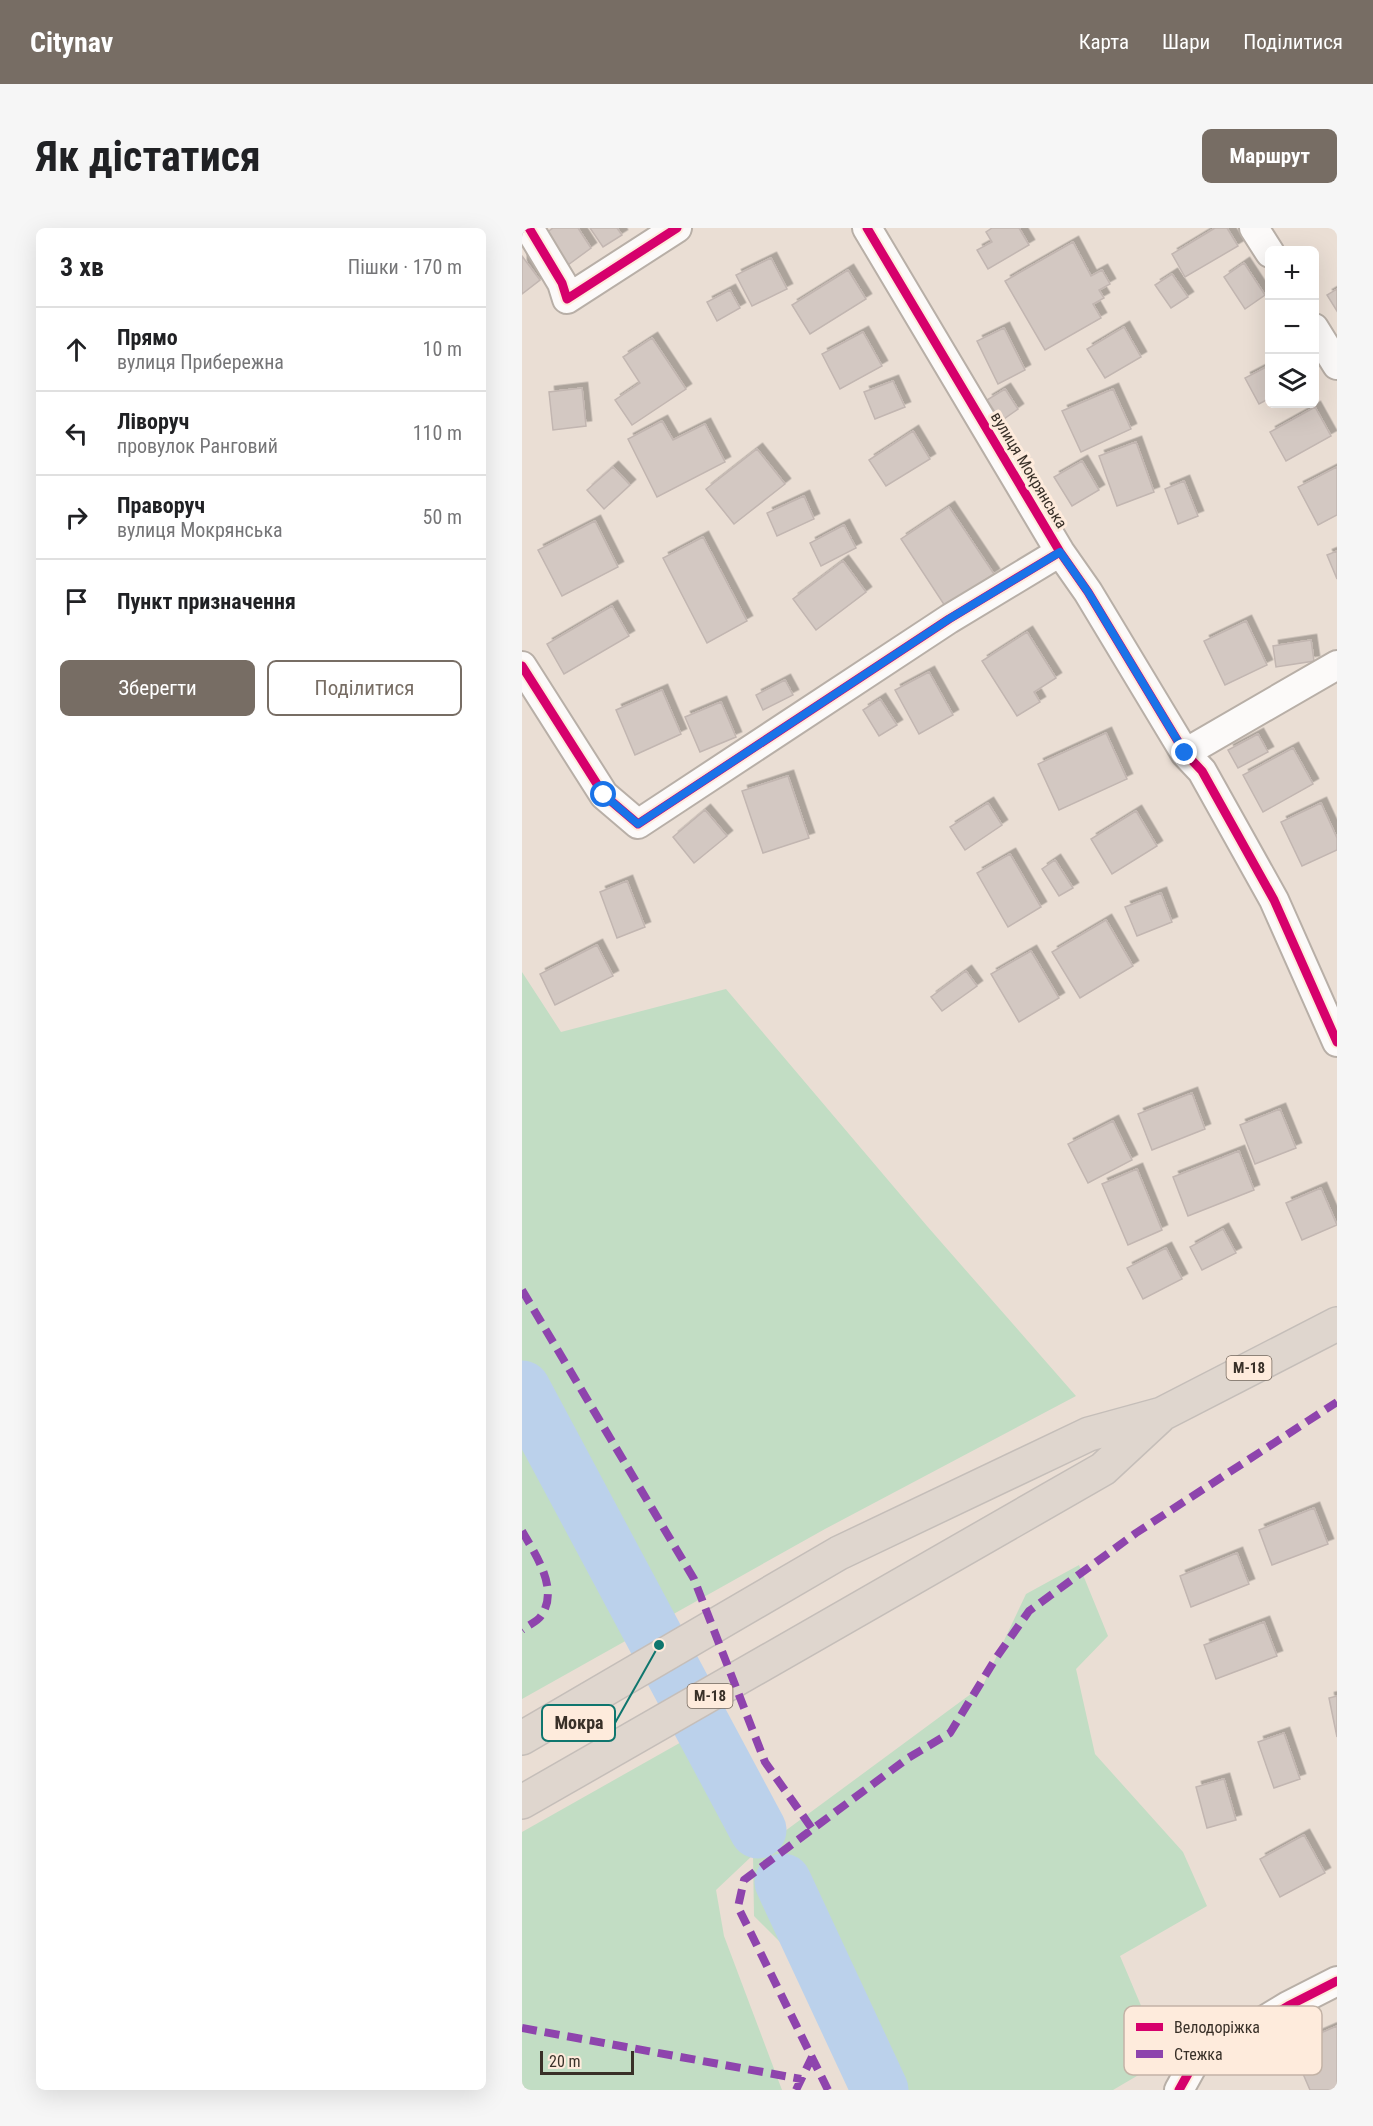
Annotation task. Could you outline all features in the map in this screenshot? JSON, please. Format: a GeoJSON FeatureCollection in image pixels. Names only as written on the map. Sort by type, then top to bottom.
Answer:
{"type":"FeatureCollection","features":[{"type":"Feature","properties":{"kind":"highway","name":"М-18"},"geometry":{"type":"LineString","coordinates":[[523,1738],[839,1552],[1089,1434],[1162,1414],[1337,1324]]}},
{"type":"Feature","properties":{"kind":"highway","name":"М-18"},"geometry":{"type":"LineString","coordinates":[[522,1802],[1103,1469],[1162,1414]]}},
{"type":"Feature","properties":{"kind":"street"},"geometry":{"type":"LineString","coordinates":[[529,228],[562,284],[567,298],[677,228]]}},
{"type":"Feature","properties":{"kind":"street","name":"вулиця Мокрянська"},"geometry":{"type":"LineString","coordinates":[[867,228],[1060,552],[1088,592],[1185,753],[1202,771],[1274,900],[1337,1042]]}},
{"type":"Feature","properties":{"kind":"street"},"geometry":{"type":"LineString","coordinates":[[1254,228],[1265,246]]}},
{"type":"Feature","properties":{"kind":"street"},"geometry":{"type":"LineString","coordinates":[[1319,336],[1337,365]]}},
{"type":"Feature","properties":{"kind":"street"},"geometry":{"type":"LineString","coordinates":[[522,666],[604,795],[638,824],[949,619],[1060,552]]}},
{"type":"Feature","properties":{"kind":"street"},"geometry":{"type":"LineString","coordinates":[[1185,753],[1337,665]]}},
{"type":"Feature","properties":{"kind":"street"},"geometry":{"type":"LineString","coordinates":[[1288,2006],[1337,1981]]}},
{"type":"Feature","properties":{"kind":"street"},"geometry":{"type":"LineString","coordinates":[[1179,2090],[1187,2075]]}},
{"type":"Feature","properties":{"kind":"green space"},"geometry":{"type":"Polygon","coordinates":[[[522,972],[561,1032],[726,989],[927,1226],[1076,1396],[825,1529],[522,1699],[522,972]]]}},
{"type":"Feature","properties":{"kind":"green space"},"geometry":{"type":"Polygon","coordinates":[[[1079,1565],[1108,1636],[1076,1669],[1095,1754],[1183,1852],[1207,1906],[1120,1956],[1141,2006],[1124,2006],[1124,2075],[1138,2075],[1113,2090],[858,2090],[804,1966],[754,1916],[753,1855],[716,1890],[724,1936],[782,2090],[522,2090],[522,1832],[692,1736],[754,1854],[983,1685],[1026,1594],[1079,1565]]]}},
{"type":"Feature","properties":{"kind":"water"},"geometry":{"type":"Polygon","coordinates":[[[786,1888],[803,1894],[895,2090],[864,2090],[785,1916],[786,1888]]]}},
{"type":"Feature","properties":{"kind":"building"},"geometry":{"type":"Polygon","coordinates":[[[553,228],[578,228],[591,248],[568,265],[546,233],[553,228]]]}},
{"type":"Feature","properties":{"kind":"building"},"geometry":{"type":"Polygon","coordinates":[[[590,228],[617,228],[622,235],[603,247],[590,228]]]}},
{"type":"Feature","properties":{"kind":"building"},"geometry":{"type":"Polygon","coordinates":[[[992,228],[1019,228],[1029,245],[988,269],[977,250],[992,242],[986,232],[992,228]]]}},
{"type":"Feature","properties":{"kind":"building"},"geometry":{"type":"Polygon","coordinates":[[[1215,228],[1227,228],[1238,246],[1185,277],[1172,254],[1215,228]]]}},
{"type":"Feature","properties":{"kind":"building"},"geometry":{"type":"Polygon","coordinates":[[[1073,242],[1091,276],[1102,270],[1110,284],[1099,290],[1104,298],[1093,304],[1101,318],[1045,350],[1005,281],[1073,242]]]}},
{"type":"Feature","properties":{"kind":"building"},"geometry":{"type":"Polygon","coordinates":[[[522,256],[540,280],[522,294],[522,256]]]}},
{"type":"Feature","properties":{"kind":"building"},"geometry":{"type":"Polygon","coordinates":[[[771,258],[787,289],[752,306],[736,275],[771,258]]]}},
{"type":"Feature","properties":{"kind":"building"},"geometry":{"type":"Polygon","coordinates":[[[1244,263],[1265,295],[1245,309],[1224,277],[1244,263]]]}},
{"type":"Feature","properties":{"kind":"building"},"geometry":{"type":"Polygon","coordinates":[[[848,270],[866,299],[810,334],[792,305],[848,270]]]}},
{"type":"Feature","properties":{"kind":"building"},"geometry":{"type":"Polygon","coordinates":[[[1172,274],[1188,297],[1171,308],[1155,285],[1172,274]]]}},
{"type":"Feature","properties":{"kind":"building"},"geometry":{"type":"Polygon","coordinates":[[[1337,289],[1337,311],[1327,295],[1337,289]]]}},
{"type":"Feature","properties":{"kind":"building"},"geometry":{"type":"Polygon","coordinates":[[[730,290],[740,308],[717,321],[707,302],[730,290]]]}},
{"type":"Feature","properties":{"kind":"building"},"geometry":{"type":"Polygon","coordinates":[[[1124,327],[1141,357],[1105,378],[1087,349],[1124,327]]]}},
{"type":"Feature","properties":{"kind":"building"},"geometry":{"type":"Polygon","coordinates":[[[1004,328],[1025,370],[998,384],[977,341],[1004,328]]]}},
{"type":"Feature","properties":{"kind":"building"},"geometry":{"type":"Polygon","coordinates":[[[863,332],[882,366],[840,389],[822,354],[863,332]]]}},
{"type":"Feature","properties":{"kind":"building"},"geometry":{"type":"Polygon","coordinates":[[[652,338],[686,389],[632,425],[615,400],[640,383],[623,357],[652,338]]]}},
{"type":"Feature","properties":{"kind":"building"},"geometry":{"type":"Polygon","coordinates":[[[1265,368],[1265,401],[1259,404],[1245,378],[1265,368]]]}},
{"type":"Feature","properties":{"kind":"building"},"geometry":{"type":"Polygon","coordinates":[[[893,381],[905,407],[875,419],[864,392],[893,381]]]}},
{"type":"Feature","properties":{"kind":"building"},"geometry":{"type":"Polygon","coordinates":[[[582,388],[586,426],[553,430],[549,392],[582,388]]]}},
{"type":"Feature","properties":{"kind":"building"},"geometry":{"type":"Polygon","coordinates":[[[1005,389],[1018,409],[1001,421],[987,400],[1005,389]]]}},
{"type":"Feature","properties":{"kind":"building"},"geometry":{"type":"Polygon","coordinates":[[[1113,389],[1131,429],[1081,452],[1062,411],[1113,389]]]}},
{"type":"Feature","properties":{"kind":"building"},"geometry":{"type":"Polygon","coordinates":[[[1316,408],[1331,436],[1286,461],[1270,432],[1316,408]]]}},
{"type":"Feature","properties":{"kind":"building"},"geometry":{"type":"Polygon","coordinates":[[[662,421],[673,440],[705,424],[725,462],[657,497],[628,439],[662,421]]]}},
{"type":"Feature","properties":{"kind":"building"},"geometry":{"type":"Polygon","coordinates":[[[913,431],[930,459],[886,486],[869,460],[913,431]]]}},
{"type":"Feature","properties":{"kind":"building"},"geometry":{"type":"Polygon","coordinates":[[[1136,442],[1154,492],[1117,506],[1099,456],[1136,442]]]}},
{"type":"Feature","properties":{"kind":"building"},"geometry":{"type":"Polygon","coordinates":[[[757,449],[785,484],[734,524],[706,489],[757,449]]]}},
{"type":"Feature","properties":{"kind":"building"},"geometry":{"type":"Polygon","coordinates":[[[1082,461],[1099,490],[1072,506],[1054,477],[1082,461]]]}},
{"type":"Feature","properties":{"kind":"building"},"geometry":{"type":"Polygon","coordinates":[[[613,467],[630,485],[604,509],[587,490],[613,467]]]}},
{"type":"Feature","properties":{"kind":"building"},"geometry":{"type":"Polygon","coordinates":[[[1337,467],[1337,515],[1318,525],[1298,487],[1337,467]]]}},
{"type":"Feature","properties":{"kind":"building"},"geometry":{"type":"Polygon","coordinates":[[[1184,481],[1198,516],[1178,524],[1165,489],[1184,481]]]}},
{"type":"Feature","properties":{"kind":"building"},"geometry":{"type":"Polygon","coordinates":[[[804,496],[814,519],[777,536],[767,513],[804,496]]]}},
{"type":"Feature","properties":{"kind":"building"},"geometry":{"type":"Polygon","coordinates":[[[949,507],[994,574],[945,606],[901,539],[949,507]]]}},
{"type":"Feature","properties":{"kind":"building"},"geometry":{"type":"Polygon","coordinates":[[[595,521],[618,567],[562,596],[538,550],[595,521]]]}},
{"type":"Feature","properties":{"kind":"building"},"geometry":{"type":"Polygon","coordinates":[[[844,525],[856,548],[821,566],[810,543],[844,525]]]}},
{"type":"Feature","properties":{"kind":"building"},"geometry":{"type":"Polygon","coordinates":[[[703,537],[747,621],[707,643],[663,558],[703,537]]]}},
{"type":"Feature","properties":{"kind":"building"},"geometry":{"type":"Polygon","coordinates":[[[1337,551],[1337,579],[1327,555],[1337,551]]]}},
{"type":"Feature","properties":{"kind":"building"},"geometry":{"type":"Polygon","coordinates":[[[843,561],[866,592],[816,630],[793,599],[843,561]]]}},
{"type":"Feature","properties":{"kind":"building"},"geometry":{"type":"Polygon","coordinates":[[[612,606],[629,636],[564,674],[547,644],[612,606]]]}},
{"type":"Feature","properties":{"kind":"building"},"geometry":{"type":"Polygon","coordinates":[[[1246,621],[1267,665],[1225,685],[1204,641],[1246,621]]]}},
{"type":"Feature","properties":{"kind":"building"},"geometry":{"type":"Polygon","coordinates":[[[1027,632],[1056,678],[1034,692],[1040,702],[1017,716],[982,661],[1027,632]]]}},
{"type":"Feature","properties":{"kind":"building"},"geometry":{"type":"Polygon","coordinates":[[[1311,640],[1314,661],[1276,667],[1273,646],[1311,640]]]}},
{"type":"Feature","properties":{"kind":"building"},"geometry":{"type":"Polygon","coordinates":[[[929,672],[953,715],[919,734],[895,690],[929,672]]]}},
{"type":"Feature","properties":{"kind":"building"},"geometry":{"type":"Polygon","coordinates":[[[785,680],[793,695],[763,710],[756,695],[785,680]]]}},
{"type":"Feature","properties":{"kind":"building"},"geometry":{"type":"Polygon","coordinates":[[[662,690],[681,734],[635,755],[616,710],[662,690]]]}},
{"type":"Feature","properties":{"kind":"building"},"geometry":{"type":"Polygon","coordinates":[[[880,699],[897,725],[879,736],[863,710],[880,699]]]}},
{"type":"Feature","properties":{"kind":"building"},"geometry":{"type":"Polygon","coordinates":[[[721,702],[736,737],[700,752],[685,717],[721,702]]]}},
{"type":"Feature","properties":{"kind":"building"},"geometry":{"type":"Polygon","coordinates":[[[1106,733],[1127,779],[1059,810],[1038,764],[1106,733]]]}},
{"type":"Feature","properties":{"kind":"building"},"geometry":{"type":"Polygon","coordinates":[[[1258,734],[1268,752],[1238,768],[1228,750],[1258,734]]]}},
{"type":"Feature","properties":{"kind":"building"},"geometry":{"type":"Polygon","coordinates":[[[1293,748],[1313,784],[1263,812],[1243,775],[1293,748]]]}},
{"type":"Feature","properties":{"kind":"building"},"geometry":{"type":"Polygon","coordinates":[[[788,776],[809,838],[763,853],[742,791],[788,776]]]}},
{"type":"Feature","properties":{"kind":"building"},"geometry":{"type":"Polygon","coordinates":[[[988,803],[1002,825],[965,850],[950,827],[988,803]]]}},
{"type":"Feature","properties":{"kind":"building"},"geometry":{"type":"Polygon","coordinates":[[[1321,803],[1337,838],[1337,850],[1302,866],[1281,822],[1321,803]]]}},
{"type":"Feature","properties":{"kind":"building"},"geometry":{"type":"Polygon","coordinates":[[[705,810],[727,836],[694,863],[673,837],[705,810]]]}},
{"type":"Feature","properties":{"kind":"building"},"geometry":{"type":"Polygon","coordinates":[[[1136,811],[1157,846],[1112,874],[1091,839],[1136,811]]]}},
{"type":"Feature","properties":{"kind":"building"},"geometry":{"type":"Polygon","coordinates":[[[1010,854],[1041,907],[1008,927],[977,873],[1010,854]]]}},
{"type":"Feature","properties":{"kind":"building"},"geometry":{"type":"Polygon","coordinates":[[[1055,860],[1073,888],[1059,896],[1042,869],[1055,860]]]}},
{"type":"Feature","properties":{"kind":"building"},"geometry":{"type":"Polygon","coordinates":[[[627,881],[645,927],[617,938],[600,892],[627,881]]]}},
{"type":"Feature","properties":{"kind":"building"},"geometry":{"type":"Polygon","coordinates":[[[1161,893],[1172,922],[1137,936],[1125,907],[1161,893]]]}},
{"type":"Feature","properties":{"kind":"building"},"geometry":{"type":"Polygon","coordinates":[[[1106,920],[1133,966],[1080,998],[1052,952],[1106,920]]]}},
{"type":"Feature","properties":{"kind":"building"},"geometry":{"type":"Polygon","coordinates":[[[597,945],[613,976],[555,1005],[540,974],[597,945]]]}},
{"type":"Feature","properties":{"kind":"building"},"geometry":{"type":"Polygon","coordinates":[[[1031,951],[1059,998],[1019,1022],[991,974],[1031,951]]]}},
{"type":"Feature","properties":{"kind":"building"},"geometry":{"type":"Polygon","coordinates":[[[966,971],[977,986],[942,1011],[931,997],[966,971]]]}},
{"type":"Feature","properties":{"kind":"building"},"geometry":{"type":"Polygon","coordinates":[[[1192,1093],[1205,1129],[1152,1150],[1138,1114],[1192,1093]]]}},
{"type":"Feature","properties":{"kind":"building"},"geometry":{"type":"Polygon","coordinates":[[[1280,1109],[1296,1148],[1255,1164],[1240,1125],[1280,1109]]]}},
{"type":"Feature","properties":{"kind":"building"},"geometry":{"type":"Polygon","coordinates":[[[1113,1121],[1132,1160],[1088,1183],[1068,1144],[1113,1121]]]}},
{"type":"Feature","properties":{"kind":"building"},"geometry":{"type":"Polygon","coordinates":[[[1239,1151],[1254,1190],[1188,1216],[1173,1177],[1239,1151]]]}},
{"type":"Feature","properties":{"kind":"building"},"geometry":{"type":"Polygon","coordinates":[[[1137,1169],[1162,1230],[1128,1245],[1102,1184],[1137,1169]]]}},
{"type":"Feature","properties":{"kind":"building"},"geometry":{"type":"Polygon","coordinates":[[[1321,1188],[1337,1225],[1302,1240],[1286,1203],[1321,1188]]]}},
{"type":"Feature","properties":{"kind":"building"},"geometry":{"type":"Polygon","coordinates":[[[1223,1229],[1236,1253],[1202,1270],[1190,1247],[1223,1229]]]}},
{"type":"Feature","properties":{"kind":"building"},"geometry":{"type":"Polygon","coordinates":[[[1166,1248],[1182,1279],[1143,1299],[1127,1268],[1166,1248]]]}},
{"type":"Feature","properties":{"kind":"building"},"geometry":{"type":"Polygon","coordinates":[[[1314,1508],[1328,1544],[1272,1565],[1259,1530],[1314,1508]]]}},
{"type":"Feature","properties":{"kind":"building"},"geometry":{"type":"Polygon","coordinates":[[[1237,1553],[1249,1584],[1191,1607],[1180,1576],[1237,1553]]]}},
{"type":"Feature","properties":{"kind":"building"},"geometry":{"type":"Polygon","coordinates":[[[1264,1622],[1277,1656],[1216,1679],[1204,1645],[1264,1622]]]}},
{"type":"Feature","properties":{"kind":"building"},"geometry":{"type":"Polygon","coordinates":[[[1337,1696],[1337,1737],[1329,1698],[1337,1696]]]}},
{"type":"Feature","properties":{"kind":"building"},"geometry":{"type":"Polygon","coordinates":[[[1284,1733],[1300,1779],[1274,1788],[1258,1742],[1284,1733]]]}},
{"type":"Feature","properties":{"kind":"building"},"geometry":{"type":"Polygon","coordinates":[[[1224,1779],[1236,1820],[1207,1828],[1196,1787],[1224,1779]]]}},
{"type":"Feature","properties":{"kind":"building"},"geometry":{"type":"Polygon","coordinates":[[[1304,1835],[1325,1873],[1280,1897],[1260,1859],[1304,1835]]]}},
{"type":"Feature","properties":{"kind":"building"},"geometry":{"type":"Polygon","coordinates":[[[1337,2026],[1337,2090],[1310,2090],[1304,2075],[1322,2075],[1322,2033],[1337,2026]]]}},
{"type":"Feature","properties":{"kind":"waterway"},"geometry":{"type":"LineString","coordinates":[[522,1389],[758,1830]]}},
{"type":"Feature","properties":{"kind":"waterway"},"geometry":{"type":"LineString","coordinates":[[783,1882],[880,2090]]}},
{"type":"Feature","properties":{"kind":"marked path"},"geometry":{"type":"LineString","coordinates":[[522,1290],[694,1579],[765,1762],[813,1830]]}},
{"type":"Feature","properties":{"kind":"marked path"},"geometry":{"type":"LineString","coordinates":[[828,2090],[738,1907],[744,1880],[908,1758],[950,1733],[996,1658],[1029,1611],[1136,1533],[1337,1402]]}},
{"type":"Feature","properties":{"kind":"marked path"},"geometry":{"type":"LineString","coordinates":[[522,1531],[544,1572],[548,1595],[541,1616],[522,1630]]}},
{"type":"Feature","properties":{"kind":"marked path"},"geometry":{"type":"LineString","coordinates":[[522,2028],[801,2079]]}},
{"type":"Feature","properties":{"kind":"marked path"},"geometry":{"type":"LineString","coordinates":[[796,2090],[812,2057]]}},
{"type":"Feature","properties":{"kind":"cycle path"},"geometry":{"type":"LineString","coordinates":[[529,228],[562,283],[567,299],[677,228]]}},
{"type":"Feature","properties":{"kind":"cycle path"},"geometry":{"type":"LineString","coordinates":[[867,228],[1060,552],[1088,592],[1185,753],[1202,771],[1274,900],[1337,1042]]}},
{"type":"Feature","properties":{"kind":"cycle path"},"geometry":{"type":"LineString","coordinates":[[522,666],[604,795],[638,824],[949,619],[1060,552]]}},
{"type":"Feature","properties":{"kind":"cycle path"},"geometry":{"type":"LineString","coordinates":[[1288,2006],[1337,1981]]}},
{"type":"Feature","properties":{"kind":"cycle path"},"geometry":{"type":"LineString","coordinates":[[1179,2090],[1187,2075]]}},
{"type":"Feature","properties":{"kind":"place","name":"Мокра"},"geometry":{"type":"Point","coordinates":[659,1645]}},
{"type":"Feature","properties":{"kind":"route"},"geometry":{"type":"LineString","coordinates":[[604,795],[638,824],[949,619],[1060,552],[1088,592],[1185,753]]}}]}
